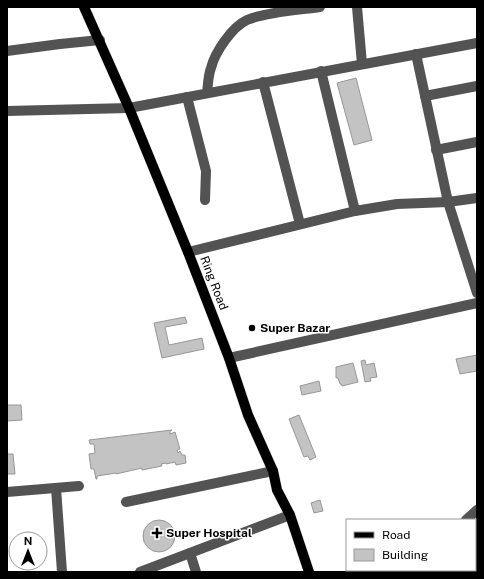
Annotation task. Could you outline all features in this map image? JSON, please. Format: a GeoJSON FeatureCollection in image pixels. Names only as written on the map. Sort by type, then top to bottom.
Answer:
{"type":"FeatureCollection","features":[{"type":"Feature","properties":{"kind":"main road","name":"Ring Road"},"geometry":{"type":"LineString","coordinates":[[84,7],[129,108],[188,252],[229,358],[248,415],[273,471],[277,490],[290,515],[309,572]]}},
{"type":"Feature","properties":{"kind":"street"},"geometry":{"type":"LineString","coordinates":[[207,93],[211,68],[216,55],[238,25],[254,18],[320,7]]}},
{"type":"Feature","properties":{"kind":"street"},"geometry":{"type":"LineString","coordinates":[[357,7],[362,64]]}},
{"type":"Feature","properties":{"kind":"street"},"geometry":{"type":"LineString","coordinates":[[7,51],[100,40]]}},
{"type":"Feature","properties":{"kind":"street"},"geometry":{"type":"LineString","coordinates":[[7,111],[129,108],[477,43]]}},
{"type":"Feature","properties":{"kind":"street"},"geometry":{"type":"LineString","coordinates":[[416,54],[448,202],[477,293]]}},
{"type":"Feature","properties":{"kind":"street"},"geometry":{"type":"LineString","coordinates":[[321,72],[355,211]]}},
{"type":"Feature","properties":{"kind":"street"},"geometry":{"type":"LineString","coordinates":[[263,82],[300,224]]}},
{"type":"Feature","properties":{"kind":"street"},"geometry":{"type":"LineString","coordinates":[[425,96],[477,86]]}},
{"type":"Feature","properties":{"kind":"street"},"geometry":{"type":"LineString","coordinates":[[187,97],[206,171],[205,200]]}},
{"type":"Feature","properties":{"kind":"street"},"geometry":{"type":"LineString","coordinates":[[436,150],[477,142]]}},
{"type":"Feature","properties":{"kind":"street"},"geometry":{"type":"LineString","coordinates":[[188,252],[355,211],[397,204],[448,202],[477,198]]}},
{"type":"Feature","properties":{"kind":"street"},"geometry":{"type":"LineString","coordinates":[[229,358],[477,303]]}},
{"type":"Feature","properties":{"kind":"street"},"geometry":{"type":"LineString","coordinates":[[126,502],[273,471]]}},
{"type":"Feature","properties":{"kind":"street"},"geometry":{"type":"LineString","coordinates":[[7,492],[79,486]]}},
{"type":"Feature","properties":{"kind":"street"},"geometry":{"type":"LineString","coordinates":[[56,488],[62,572]]}},
{"type":"Feature","properties":{"kind":"street"},"geometry":{"type":"LineString","coordinates":[[467,519],[477,510]]}},
{"type":"Feature","properties":{"kind":"street"},"geometry":{"type":"LineString","coordinates":[[140,572],[290,515]]}},
{"type":"Feature","properties":{"kind":"street"},"geometry":{"type":"LineString","coordinates":[[190,553],[196,572]]}},
{"type":"Feature","properties":{"kind":"building"},"geometry":{"type":"Polygon","coordinates":[[[356,78],[372,140],[354,145],[337,83],[356,78]]]}},
{"type":"Feature","properties":{"kind":"building"},"geometry":{"type":"Polygon","coordinates":[[[185,317],[187,323],[165,327],[169,345],[202,338],[204,349],[162,358],[154,323],[185,317]]]}},
{"type":"Feature","properties":{"kind":"building"},"geometry":{"type":"Polygon","coordinates":[[[477,355],[477,371],[460,374],[456,359],[477,355]]]}},
{"type":"Feature","properties":{"kind":"building"},"geometry":{"type":"Polygon","coordinates":[[[365,360],[366,365],[374,363],[377,377],[370,378],[371,381],[365,382],[361,361],[365,360]]]}},
{"type":"Feature","properties":{"kind":"building"},"geometry":{"type":"Polygon","coordinates":[[[353,363],[358,382],[342,386],[338,378],[336,378],[336,367],[353,363]]]}},
{"type":"Feature","properties":{"kind":"building"},"geometry":{"type":"Polygon","coordinates":[[[319,381],[321,391],[302,395],[300,386],[319,381]]]}},
{"type":"Feature","properties":{"kind":"building"},"geometry":{"type":"Polygon","coordinates":[[[7,405],[21,405],[22,420],[7,421],[7,405]]]}},
{"type":"Feature","properties":{"kind":"building"},"geometry":{"type":"Polygon","coordinates":[[[299,415],[316,457],[310,460],[308,456],[304,457],[289,419],[299,415]]]}},
{"type":"Feature","properties":{"kind":"building"},"geometry":{"type":"Polygon","coordinates":[[[172,430],[170,431],[170,434],[175,432],[180,449],[177,450],[178,453],[180,451],[182,455],[185,455],[186,463],[176,465],[175,462],[166,463],[161,464],[162,466],[142,470],[142,468],[116,474],[97,476],[96,479],[94,469],[91,469],[89,454],[95,453],[94,444],[90,444],[89,440],[172,430]]]}},
{"type":"Feature","properties":{"kind":"building"},"geometry":{"type":"Polygon","coordinates":[[[7,454],[13,454],[15,474],[7,474],[7,454]]]}},
{"type":"Feature","properties":{"kind":"building"},"geometry":{"type":"Polygon","coordinates":[[[320,500],[323,511],[314,513],[311,503],[320,500]]]}},
{"type":"Feature","properties":{"kind":"building"},"geometry":{"type":"Polygon","coordinates":[[[156,520],[162,520],[172,527],[175,536],[174,542],[168,549],[162,552],[156,552],[146,545],[143,539],[143,533],[150,523],[156,520]]]}},
{"type":"Feature","properties":{"kind":"place","name":"Super Bazar"},"geometry":{"type":"Point","coordinates":[252,328]}},
{"type":"Feature","properties":{"kind":"place","name":"Super Hospital"},"geometry":{"type":"Point","coordinates":[157,533]}}]}
